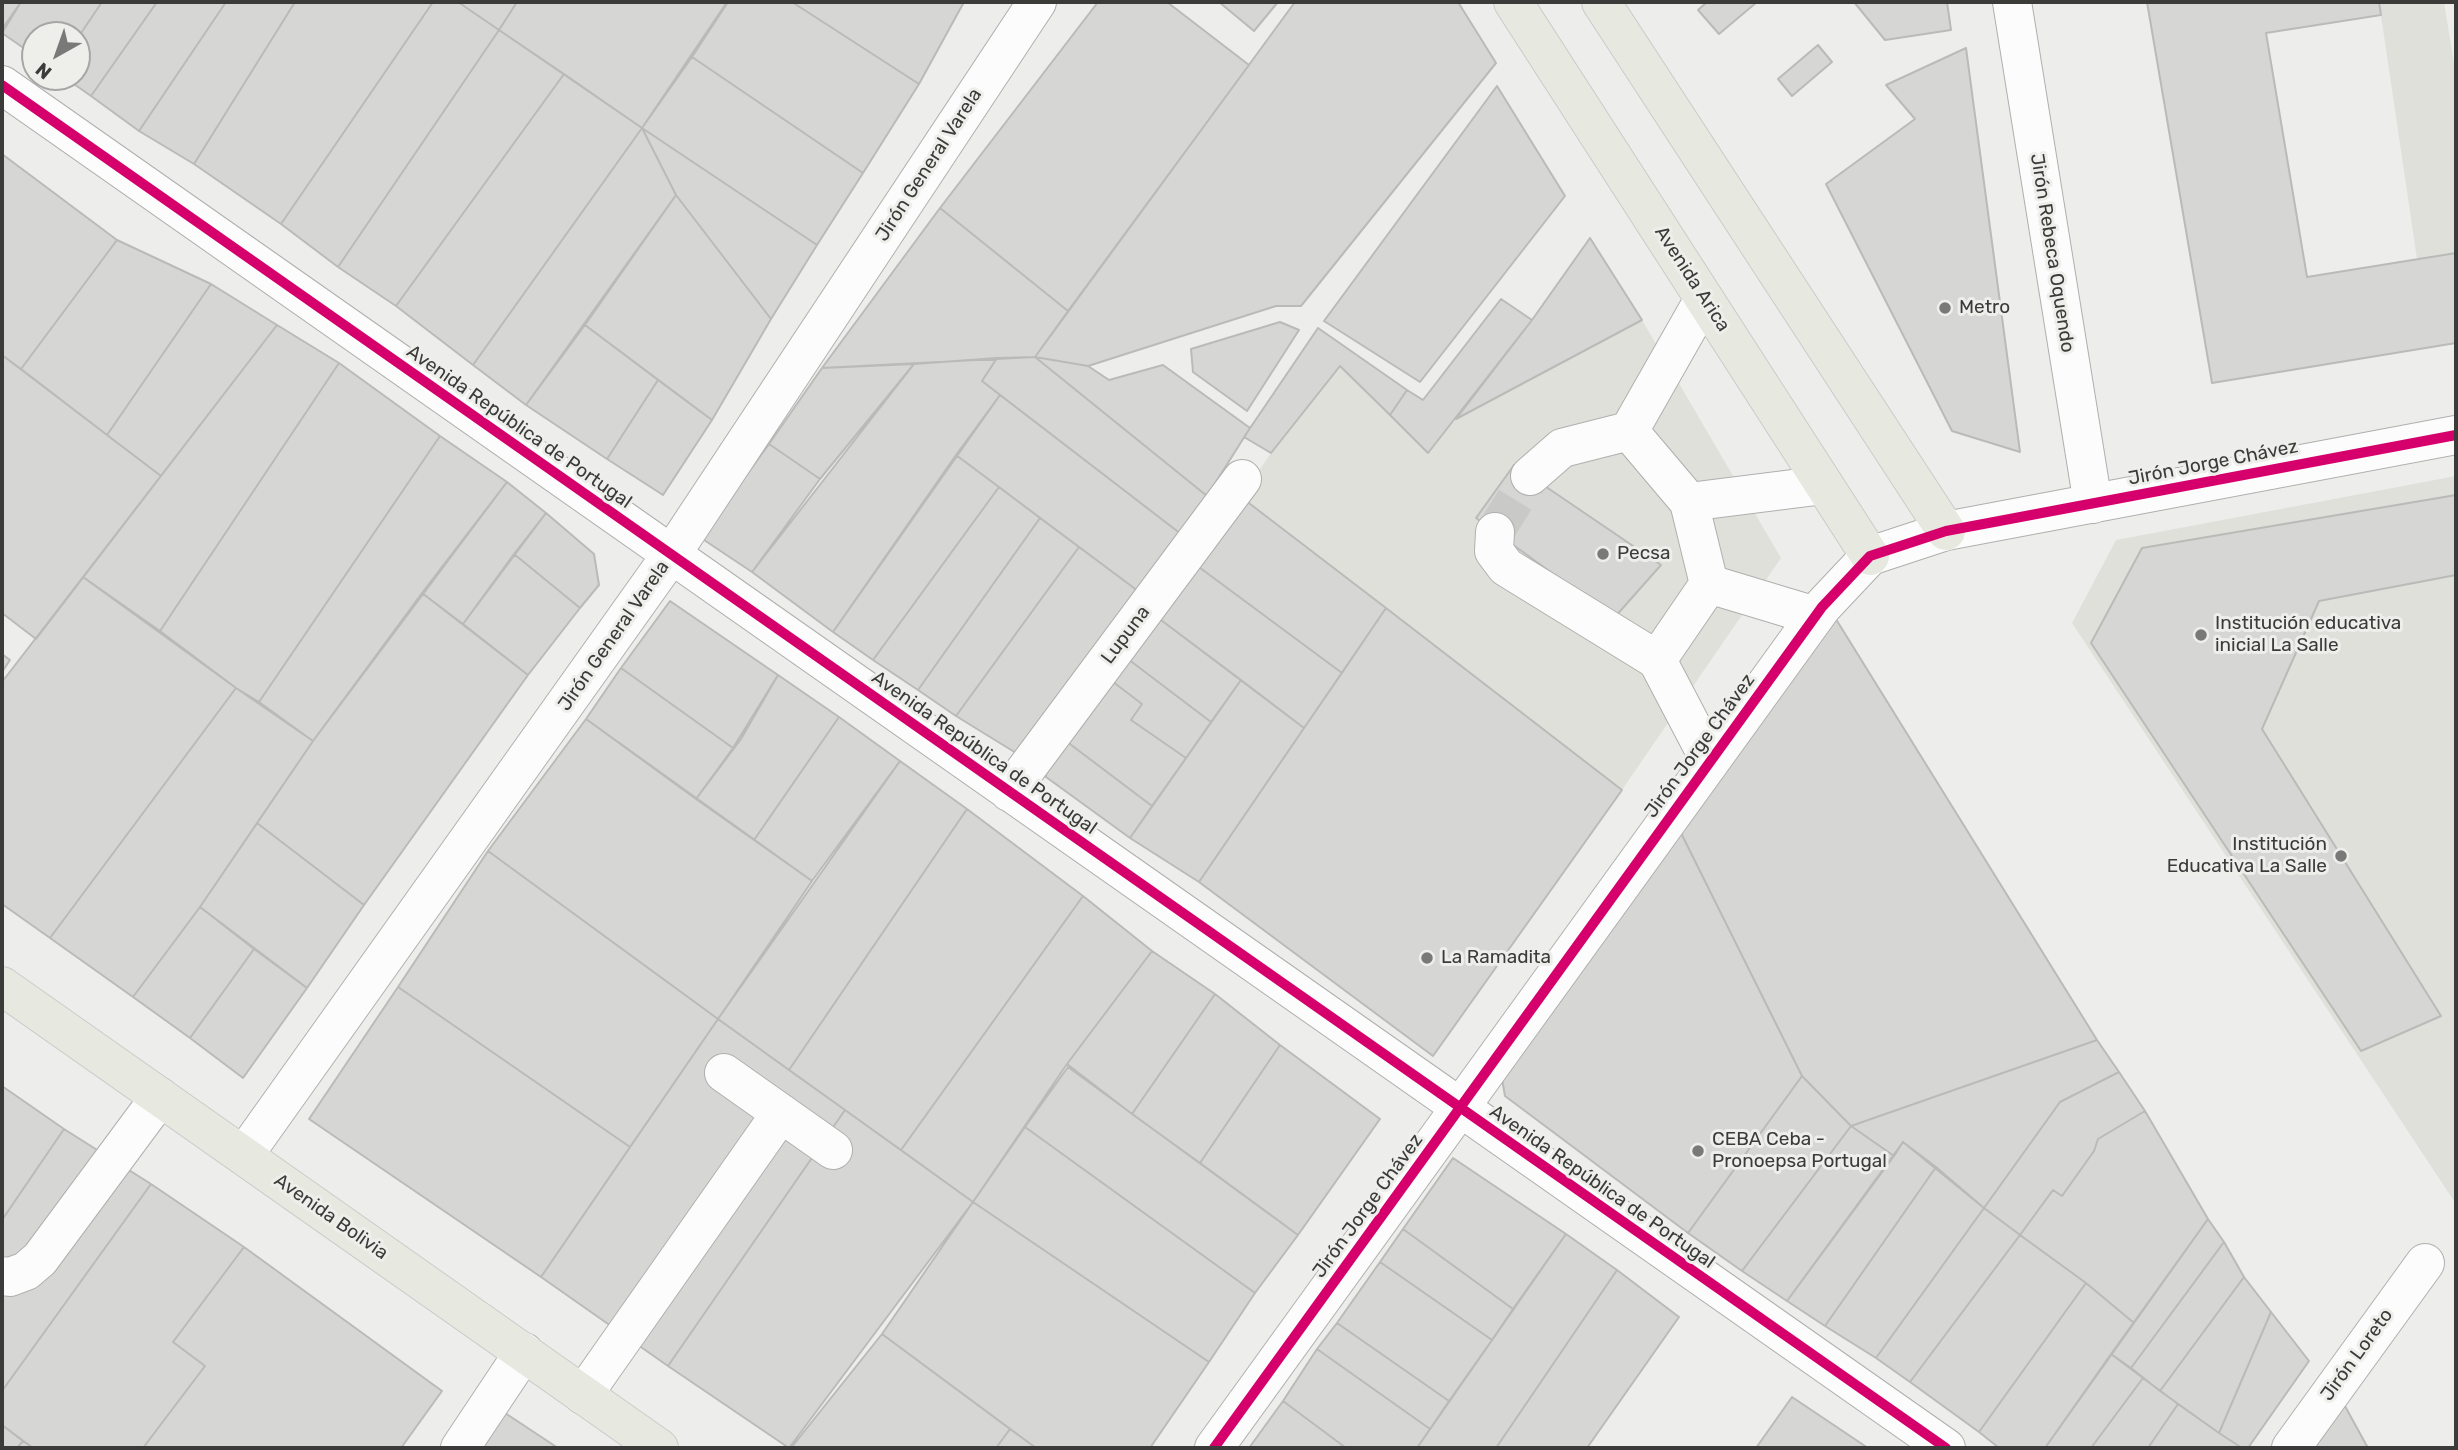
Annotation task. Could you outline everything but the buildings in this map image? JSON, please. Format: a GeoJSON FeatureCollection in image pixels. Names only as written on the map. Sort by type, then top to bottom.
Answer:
{"type":"FeatureCollection","features":[{"type":"Feature","properties":{"kind":"main road","name":"Avenida Arica"},"geometry":{"type":"LineString","coordinates":[[1513,2],[1870,556]]}},
{"type":"Feature","properties":{"kind":"main road"},"geometry":{"type":"LineString","coordinates":[[1601,2],[1946,531]]}},
{"type":"Feature","properties":{"kind":"main road","name":"Avenida Bolivia"},"geometry":{"type":"LineString","coordinates":[[2,986],[659,1448]]}},
{"type":"Feature","properties":{"kind":"street","name":"Jirón General Varela"},"geometry":{"type":"LineString","coordinates":[[244,1155],[671,555],[1037,2]]}},
{"type":"Feature","properties":{"kind":"street","name":"Jirón Rebeca Oquendo"},"geometry":{"type":"LineString","coordinates":[[2012,2],[2093,504]]}},
{"type":"Feature","properties":{"kind":"street","name":"Avenida República de Portugal"},"geometry":{"type":"LineString","coordinates":[[2,85],[1946,1448]]}},
{"type":"Feature","properties":{"kind":"street"},"geometry":{"type":"LineString","coordinates":[[1530,476],[1562,448],[1629,431],[1704,299]]}},
{"type":"Feature","properties":{"kind":"street"},"geometry":{"type":"LineString","coordinates":[[1629,431],[1689,502],[1709,584],[1657,660]]}},
{"type":"Feature","properties":{"kind":"street","name":"Jirón Jorge Chávez"},"geometry":{"type":"LineString","coordinates":[[1214,1448],[1815,616],[1870,556],[1946,531],[2456,435]]}},
{"type":"Feature","properties":{"kind":"street","name":"Lupuna"},"geometry":{"type":"LineString","coordinates":[[1009,792],[1242,479]]}},
{"type":"Feature","properties":{"kind":"street"},"geometry":{"type":"LineString","coordinates":[[1689,502],[1824,485]]}},
{"type":"Feature","properties":{"kind":"street"},"geometry":{"type":"LineString","coordinates":[[1494,532],[1494,551],[1506,567],[1657,660],[1710,761]]}},
{"type":"Feature","properties":{"kind":"street"},"geometry":{"type":"LineString","coordinates":[[1709,584],[1815,616]]}},
{"type":"Feature","properties":{"kind":"street"},"geometry":{"type":"LineString","coordinates":[[724,1073],[833,1150]]}},
{"type":"Feature","properties":{"kind":"street"},"geometry":{"type":"LineString","coordinates":[[2,1276],[10,1277],[26,1271],[40,1259],[160,1097]]}},
{"type":"Feature","properties":{"kind":"street"},"geometry":{"type":"LineString","coordinates":[[583,1395],[781,1114]]}},
{"type":"Feature","properties":{"kind":"street","name":"Jirón Loreto"},"geometry":{"type":"LineString","coordinates":[[2291,1448],[2425,1263]]}},
{"type":"Feature","properties":{"kind":"street"},"geometry":{"type":"LineString","coordinates":[[460,1448],[524,1352]]}},
{"type":"Feature","properties":{"kind":"shaded area"},"geometry":{"type":"Polygon","coordinates":[[[2379,2],[2444,2],[2456,76],[2456,253],[2417,259],[2379,2]]]}},
{"type":"Feature","properties":{"kind":"shaded area"},"geometry":{"type":"Polygon","coordinates":[[[1642,320],[1781,558],[1622,790],[1241,497],[1271,453],[1340,366],[1428,453],[1456,419],[1642,320]]]}},
{"type":"Feature","properties":{"kind":"shaded area","name":"Institución Educativa La Salle"},"geometry":{"type":"Polygon","coordinates":[[[2456,476],[2456,1204],[2072,623],[2116,540],[2456,476]]]}},
{"type":"Feature","properties":{"kind":"tunnel"},"geometry":{"type":"LineString","coordinates":[[1495,532],[1530,476]]}},
{"type":"Feature","properties":{"kind":"cycle path"},"geometry":{"type":"LineString","coordinates":[[2,85],[1946,1448]]}},
{"type":"Feature","properties":{"kind":"cycle path"},"geometry":{"type":"LineString","coordinates":[[1214,1448],[1822,607],[1870,556],[1946,531],[2456,435]]}},
{"type":"Feature","properties":{"kind":"place","name":"Metro"},"geometry":{"type":"Point","coordinates":[1945,308]}},
{"type":"Feature","properties":{"kind":"place","name":"Pecsa"},"geometry":{"type":"Point","coordinates":[1603,554]}},
{"type":"Feature","properties":{"kind":"place","name":"Institución educativa inicial La Salle"},"geometry":{"type":"Point","coordinates":[2201,635]}},
{"type":"Feature","properties":{"kind":"place","name":"Institución Educativa La Salle"},"geometry":{"type":"Point","coordinates":[2341,856]}},
{"type":"Feature","properties":{"kind":"place","name":"La Ramadita"},"geometry":{"type":"Point","coordinates":[1427,958]}},
{"type":"Feature","properties":{"kind":"place","name":"CEBA Ceba - Pronoepsa Portugal"},"geometry":{"type":"Point","coordinates":[1698,1151]}}]}
